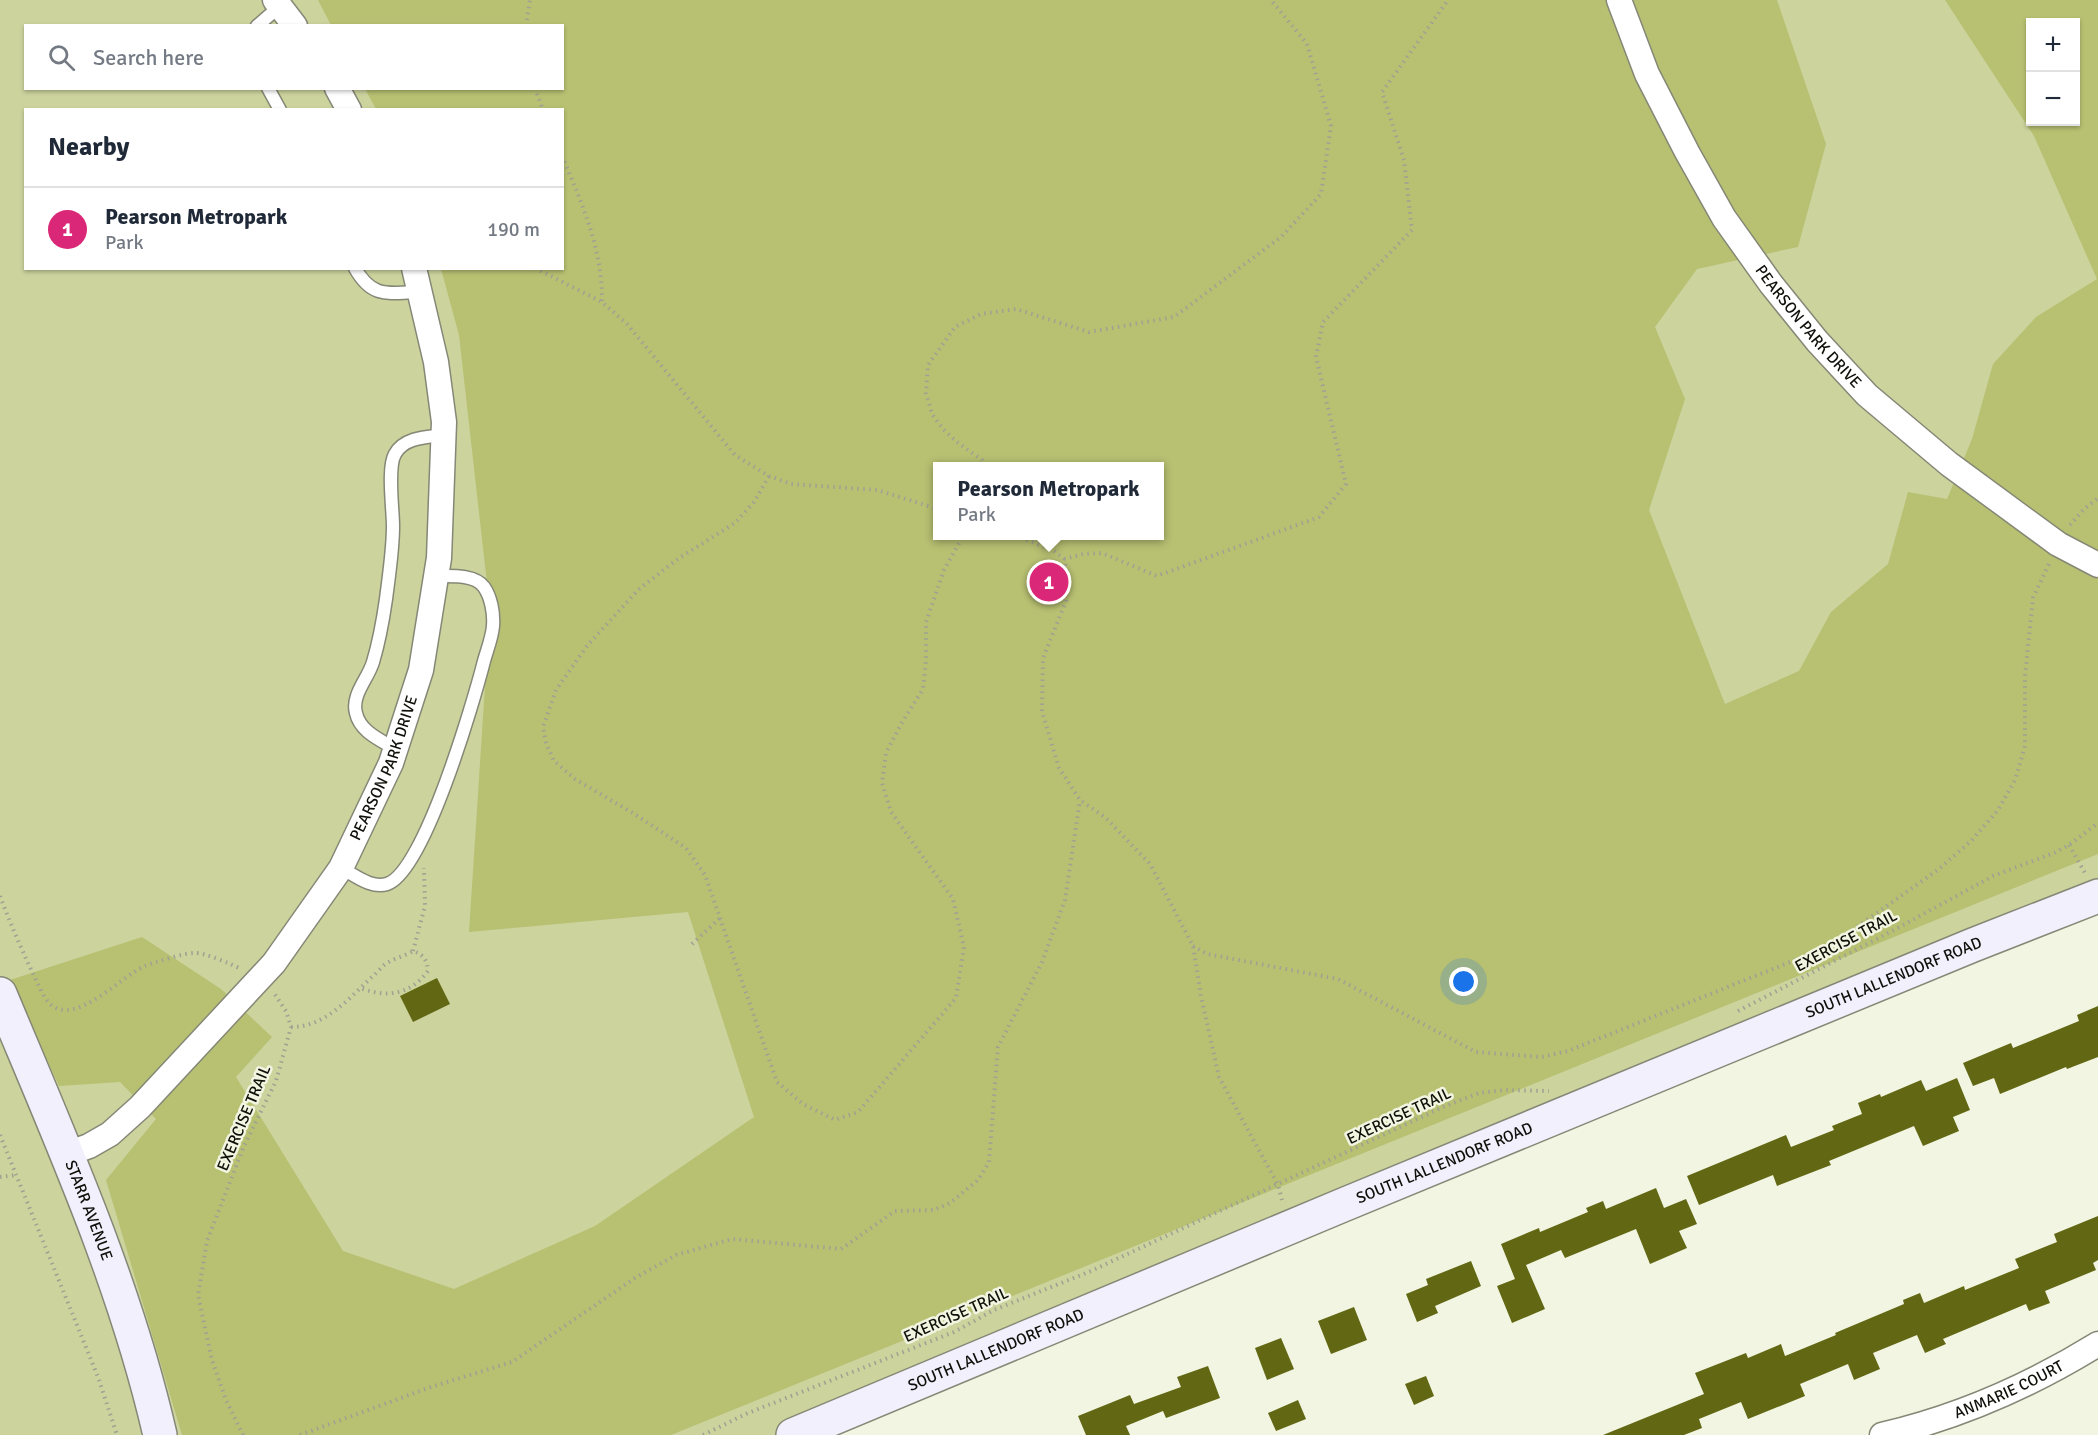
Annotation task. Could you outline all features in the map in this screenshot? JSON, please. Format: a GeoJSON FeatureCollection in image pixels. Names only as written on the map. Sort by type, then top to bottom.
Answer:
{"type":"FeatureCollection","features":[{"type":"Feature","properties":{"kind":"street","name":"PEARSON PARK DRIVE"},"geometry":{"type":"LineString","coordinates":[[1619,0],[1647,74],[1724,218],[1771,284],[1817,341],[1867,395],[1949,464],[2058,544],[2098,565]]}},
{"type":"Feature","properties":{"kind":"street"},"geometry":{"type":"LineString","coordinates":[[278,3],[294,24]]}},
{"type":"Feature","properties":{"kind":"street"},"geometry":{"type":"LineString","coordinates":[[338,90],[348,108]]}},
{"type":"Feature","properties":{"kind":"street","name":"PEARSON PARK DRIVE"},"geometry":{"type":"LineString","coordinates":[[67,1154],[89,1146],[111,1134],[126,1121],[274,963],[341,868],[391,763],[422,670],[439,558],[444,422],[436,362],[417,280]]}},
{"type":"Feature","properties":{"kind":"street","name":"SOUTH LALLENDORF ROAD"},"geometry":{"type":"LineString","coordinates":[[793,1435],[1973,945],[2098,896]]}},
{"type":"Feature","properties":{"kind":"street","name":"STARR AVENUE"},"geometry":{"type":"LineString","coordinates":[[0,994],[103,1246],[141,1361],[160,1435]]}},
{"type":"Feature","properties":{"kind":"street","name":"ANMARIE COURT"},"geometry":{"type":"LineString","coordinates":[[1882,1435],[1939,1420],[1997,1399],[2035,1381],[2098,1344]]}},
{"type":"Feature","properties":{"kind":"lane"},"geometry":{"type":"LineString","coordinates":[[259,24],[278,3]]}},
{"type":"Feature","properties":{"kind":"lane"},"geometry":{"type":"LineString","coordinates":[[269,90],[279,108]]}},
{"type":"Feature","properties":{"kind":"lane"},"geometry":{"type":"LineString","coordinates":[[357,270],[367,286],[377,292],[417,280]]}},
{"type":"Feature","properties":{"kind":"lane"},"geometry":{"type":"LineString","coordinates":[[395,748],[372,735],[361,725],[355,712],[358,693],[373,664],[386,602],[393,528],[393,456],[406,442],[444,435]]}},
{"type":"Feature","properties":{"kind":"lane"},"geometry":{"type":"LineString","coordinates":[[341,868],[369,883],[386,885],[407,866],[430,822],[471,711],[493,626],[492,604],[478,581],[464,577],[437,576]]}},
{"type":"Feature","properties":{"kind":"path"},"geometry":{"type":"LineString","coordinates":[[526,24],[530,0]]}},
{"type":"Feature","properties":{"kind":"path"},"geometry":{"type":"LineString","coordinates":[[983,462],[943,429],[932,414],[926,393],[928,365],[955,327],[981,314],[1017,309],[1089,332],[1174,317],[1281,237],[1321,194],[1331,126],[1307,44],[1271,0]]}},
{"type":"Feature","properties":{"kind":"path"},"geometry":{"type":"LineString","coordinates":[[1064,559],[1083,554],[1102,554],[1157,576],[1319,517],[1346,483],[1316,357],[1323,322],[1412,230],[1404,160],[1382,92],[1448,0]]}},
{"type":"Feature","properties":{"kind":"path"},"geometry":{"type":"LineString","coordinates":[[536,90],[542,108]]}},
{"type":"Feature","properties":{"kind":"path"},"geometry":{"type":"LineString","coordinates":[[564,161],[587,217],[602,280],[602,302]]}},
{"type":"Feature","properties":{"kind":"path"},"geometry":{"type":"LineString","coordinates":[[539,270],[602,302],[627,324],[735,455],[769,476],[791,484],[877,490],[933,507]]}},
{"type":"Feature","properties":{"kind":"path"},"geometry":{"type":"LineString","coordinates":[[769,476],[754,502],[735,523],[679,558],[638,590],[587,646],[556,690],[543,727],[554,761],[575,779],[686,848],[705,875],[777,1082],[803,1104],[835,1120],[858,1112],[956,998],[964,947],[953,899],[891,812],[882,783],[886,753],[923,689],[926,622],[944,570],[961,540]]}},
{"type":"Feature","properties":{"kind":"path"},"geometry":{"type":"LineString","coordinates":[[1193,946],[1207,954],[1338,979],[1476,1052],[1541,1057],[1568,1051],[1830,946],[1939,869],[1972,840],[1998,810],[2015,780],[2025,746],[2025,676],[2033,598],[2066,530],[2084,509],[2098,498]]}},
{"type":"Feature","properties":{"kind":"path"},"geometry":{"type":"LineString","coordinates":[[1026,540],[1053,550],[1064,559],[1067,571],[1066,601],[1043,658],[1042,711],[1059,768],[1080,800],[1106,818],[1150,864],[1193,946],[1201,996],[1219,1077],[1278,1185],[1289,1228]]}},
{"type":"Feature","properties":{"kind":"path"},"geometry":{"type":"LineString","coordinates":[[300,1435],[428,1388],[512,1362],[635,1278],[676,1255],[732,1239],[841,1249],[895,1211],[934,1210],[950,1203],[966,1190],[978,1180],[989,1162],[998,1047],[1042,962],[1065,900],[1080,800]]}},
{"type":"Feature","properties":{"kind":"path","name":"EXERCISE TRAIL"},"geometry":{"type":"LineString","coordinates":[[1732,1015],[1993,876],[2054,853],[2069,845],[2098,823]]}},
{"type":"Feature","properties":{"kind":"path"},"geometry":{"type":"LineString","coordinates":[[413,951],[425,906],[426,875],[418,844]]}},
{"type":"Feature","properties":{"kind":"path"},"geometry":{"type":"LineString","coordinates":[[0,896],[19,945],[43,993],[49,1003],[58,1009],[73,1010],[87,1004],[145,966],[195,952],[235,966],[268,986],[286,1011],[291,1027],[302,1027],[334,1012],[387,963],[413,951],[422,954],[427,963],[428,971],[419,982],[405,990],[390,994],[374,994],[360,988]]}},
{"type":"Feature","properties":{"kind":"path"},"geometry":{"type":"LineString","coordinates":[[692,944],[720,918]]}},
{"type":"Feature","properties":{"kind":"path","name":"EXERCISE TRAIL"},"geometry":{"type":"LineString","coordinates":[[243,1435],[226,1400],[212,1360],[198,1295],[207,1241],[244,1146],[276,1081],[291,1027]]}},
{"type":"Feature","properties":{"kind":"path","name":"EXERCISE TRAIL"},"geometry":{"type":"LineString","coordinates":[[704,1435],[748,1413],[954,1332],[994,1310],[1091,1271],[1443,1107],[1479,1093],[1505,1090],[1551,1091]]}},
{"type":"Feature","properties":{"kind":"path"},"geometry":{"type":"LineString","coordinates":[[0,1136],[98,1377],[117,1435]]}},
{"type":"Feature","properties":{"kind":"path"},"geometry":{"type":"LineString","coordinates":[[0,1177],[16,1175]]}},
{"type":"Feature","properties":{"kind":"green space"},"geometry":{"type":"Polygon","coordinates":[[[0,0],[2098,0],[2098,896],[793,1435],[0,1435],[0,0]]]}},
{"type":"Feature","properties":{"kind":"green space"},"geometry":{"type":"Polygon","coordinates":[[[318,0],[1777,0],[1826,144],[1798,247],[1697,269],[1655,327],[1685,399],[1649,510],[1725,704],[1799,671],[1831,612],[1888,564],[1908,492],[1947,499],[1972,439],[1993,364],[2036,317],[2097,279],[2034,136],[2027,126],[2080,126],[2080,18],[2026,18],[2026,124],[1945,0],[2098,0],[2098,854],[671,1435],[182,1435],[106,1180],[156,1119],[120,1082],[59,1086],[10,980],[142,937],[221,989],[272,1037],[236,1077],[343,1251],[454,1289],[595,1226],[754,1117],[688,912],[469,932],[490,610],[459,335],[441,270],[564,270],[564,108],[375,108],[366,90],[564,90],[564,24],[330,24],[318,0]]]}},
{"type":"Feature","properties":{"kind":"building"},"geometry":{"type":"Polygon","coordinates":[[[437,978],[450,1004],[413,1022],[400,996],[437,978]]]}},
{"type":"Feature","properties":{"kind":"building"},"geometry":{"type":"Polygon","coordinates":[[[2098,1006],[2098,1057],[2067,1069],[2066,1067],[2000,1094],[1994,1078],[1973,1086],[1963,1063],[2011,1043],[2013,1048],[2079,1021],[2077,1015],[2098,1006]]]}},
{"type":"Feature","properties":{"kind":"building"},"geometry":{"type":"Polygon","coordinates":[[[1957,1078],[1970,1110],[1953,1117],[1959,1131],[1923,1146],[1914,1126],[1829,1161],[1831,1165],[1777,1186],[1773,1175],[1699,1205],[1687,1176],[1786,1135],[1791,1147],[1834,1130],[1832,1126],[1862,1114],[1858,1103],[1880,1094],[1881,1097],[1921,1080],[1926,1091],[1957,1078]]]}},
{"type":"Feature","properties":{"kind":"building"},"geometry":{"type":"Polygon","coordinates":[[[1656,1188],[1664,1208],[1686,1199],[1697,1224],[1679,1231],[1687,1248],[1650,1264],[1636,1229],[1565,1258],[1561,1250],[1526,1265],[1545,1309],[1512,1323],[1497,1286],[1515,1279],[1501,1244],[1539,1228],[1540,1232],[1588,1212],[1586,1208],[1603,1201],[1606,1209],[1656,1188]]]}},
{"type":"Feature","properties":{"kind":"building"},"geometry":{"type":"Polygon","coordinates":[[[2098,1216],[2098,1260],[2093,1263],[2096,1270],[2045,1291],[2050,1303],[2029,1311],[2026,1304],[1943,1339],[1946,1344],[1925,1353],[1917,1335],[1873,1353],[1880,1369],[1854,1380],[1848,1364],[1800,1384],[1805,1396],[1748,1419],[1741,1402],[1699,1419],[1702,1428],[1684,1435],[1603,1435],[1704,1394],[1695,1373],[1746,1353],[1748,1358],[1781,1344],[1785,1356],[1904,1304],[1903,1300],[1920,1293],[1924,1303],[1964,1286],[1965,1290],[2019,1268],[2015,1259],[2057,1242],[2054,1234],[2098,1216]]]}},
{"type":"Feature","properties":{"kind":"building"},"geometry":{"type":"Polygon","coordinates":[[[1471,1261],[1481,1286],[1435,1306],[1438,1313],[1417,1322],[1406,1294],[1428,1285],[1426,1279],[1471,1261]]]}},
{"type":"Feature","properties":{"kind":"building"},"geometry":{"type":"Polygon","coordinates":[[[1354,1307],[1367,1340],[1331,1354],[1318,1321],[1354,1307]]]}},
{"type":"Feature","properties":{"kind":"building"},"geometry":{"type":"Polygon","coordinates":[[[1281,1338],[1294,1369],[1267,1380],[1255,1348],[1281,1338]]]}},
{"type":"Feature","properties":{"kind":"building"},"geometry":{"type":"Polygon","coordinates":[[[1208,1366],[1220,1398],[1166,1418],[1163,1411],[1126,1426],[1130,1435],[1086,1435],[1078,1416],[1130,1395],[1134,1404],[1181,1387],[1177,1377],[1208,1366]]]}},
{"type":"Feature","properties":{"kind":"building"},"geometry":{"type":"Polygon","coordinates":[[[1426,1376],[1434,1396],[1414,1405],[1405,1384],[1426,1376]]]}},
{"type":"Feature","properties":{"kind":"building"},"geometry":{"type":"Polygon","coordinates":[[[1298,1400],[1306,1419],[1276,1431],[1268,1413],[1298,1400]]]}},
{"type":"Feature","properties":{"kind":"place","name":"Pearson Metropark"},"geometry":{"type":"Point","coordinates":[1049,582]}}]}
